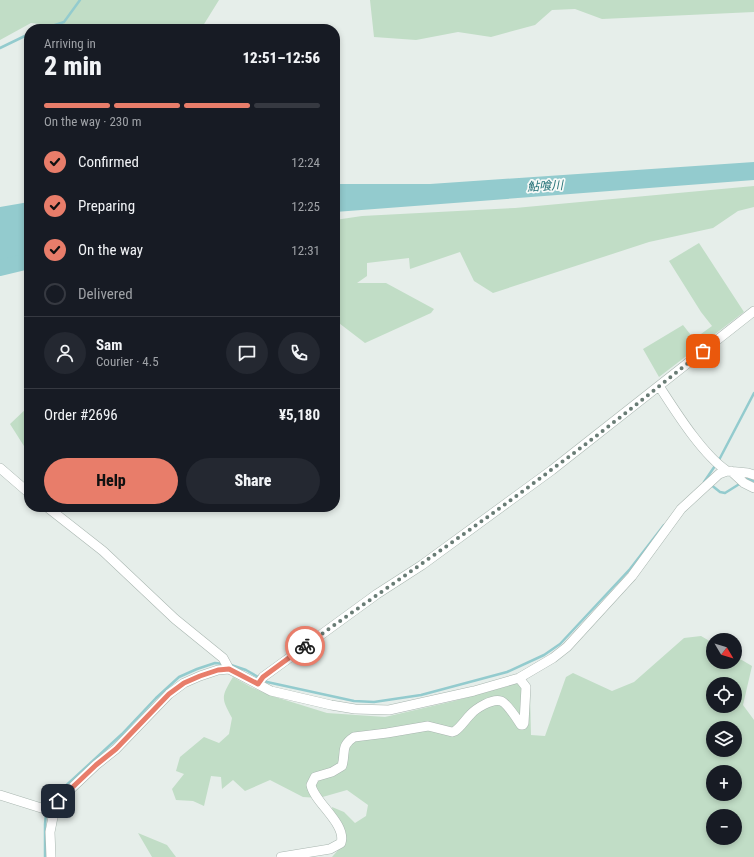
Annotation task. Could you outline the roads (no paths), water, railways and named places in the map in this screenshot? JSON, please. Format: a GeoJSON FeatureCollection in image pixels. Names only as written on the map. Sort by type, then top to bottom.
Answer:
{"type":"FeatureCollection","features":[{"type":"Feature","properties":{"kind":"street"},"geometry":{"type":"LineString","coordinates":[[261,680],[377,594],[422,565],[552,470],[754,311]]}},
{"type":"Feature","properties":{"kind":"street"},"geometry":{"type":"LineString","coordinates":[[659,386],[676,413],[723,467],[754,488]]}},
{"type":"Feature","properties":{"kind":"street"},"geometry":{"type":"LineString","coordinates":[[723,467],[754,475]]}},
{"type":"Feature","properties":{"kind":"street"},"geometry":{"type":"LineString","coordinates":[[53,512],[103,551],[175,618],[223,658],[228,666],[261,680],[271,691],[354,709],[389,710],[474,692],[519,678],[553,658],[575,638],[632,576],[681,509],[719,474],[723,467]]}},
{"type":"Feature","properties":{"kind":"street"},"geometry":{"type":"LineString","coordinates":[[0,468],[24,488]]}},
{"type":"Feature","properties":{"kind":"street"},"geometry":{"type":"LineString","coordinates":[[51,857],[50,832],[52,812],[58,801],[96,765],[116,749],[169,694],[184,683],[228,666]]}},
{"type":"Feature","properties":{"kind":"street"},"geometry":{"type":"LineString","coordinates":[[281,857],[330,849],[341,843],[342,839],[331,814],[314,794],[311,785],[315,777],[332,772],[342,766],[344,747],[351,739],[354,737],[428,726],[452,732],[455,731],[473,711],[481,705],[495,701],[500,701],[506,705],[521,725],[523,725],[526,687],[519,678]]}},
{"type":"Feature","properties":{"kind":"street"},"geometry":{"type":"LineString","coordinates":[[0,795],[52,812]]}},
{"type":"Feature","properties":{"kind":"water"},"geometry":{"type":"Polygon","coordinates":[[[754,162],[754,180],[340,212],[340,184],[430,184],[754,162]]]}},
{"type":"Feature","properties":{"kind":"water"},"geometry":{"type":"Polygon","coordinates":[[[24,203],[24,261],[0,269],[0,207],[24,203]]]}},
{"type":"Feature","properties":{"kind":"waterway"},"geometry":{"type":"LineString","coordinates":[[58,24],[64,22],[80,0]]}},
{"type":"Feature","properties":{"kind":"waterway"},"geometry":{"type":"LineString","coordinates":[[0,48],[24,36]]}},
{"type":"Feature","properties":{"kind":"waterway","name":"鮎喰川"},"geometry":{"type":"LineString","coordinates":[[0,268],[24,262]]}},
{"type":"Feature","properties":{"kind":"waterway"},"geometry":{"type":"LineString","coordinates":[[704,482],[719,460],[754,393]]}},
{"type":"Feature","properties":{"kind":"waterway"},"geometry":{"type":"LineString","coordinates":[[745,480],[748,479],[754,481]]}},
{"type":"Feature","properties":{"kind":"waterway"},"geometry":{"type":"LineString","coordinates":[[710,484],[720,492],[725,493],[741,483]]}},
{"type":"Feature","properties":{"kind":"waterway"},"geometry":{"type":"LineString","coordinates":[[231,665],[246,670],[267,682],[354,701],[374,702],[421,695],[507,672],[544,655],[560,644],[630,569],[664,525]]}},
{"type":"Feature","properties":{"kind":"waterway"},"geometry":{"type":"LineString","coordinates":[[45,857],[45,824],[47,803],[122,734],[156,698],[179,677],[215,663],[224,664]]}}]}
